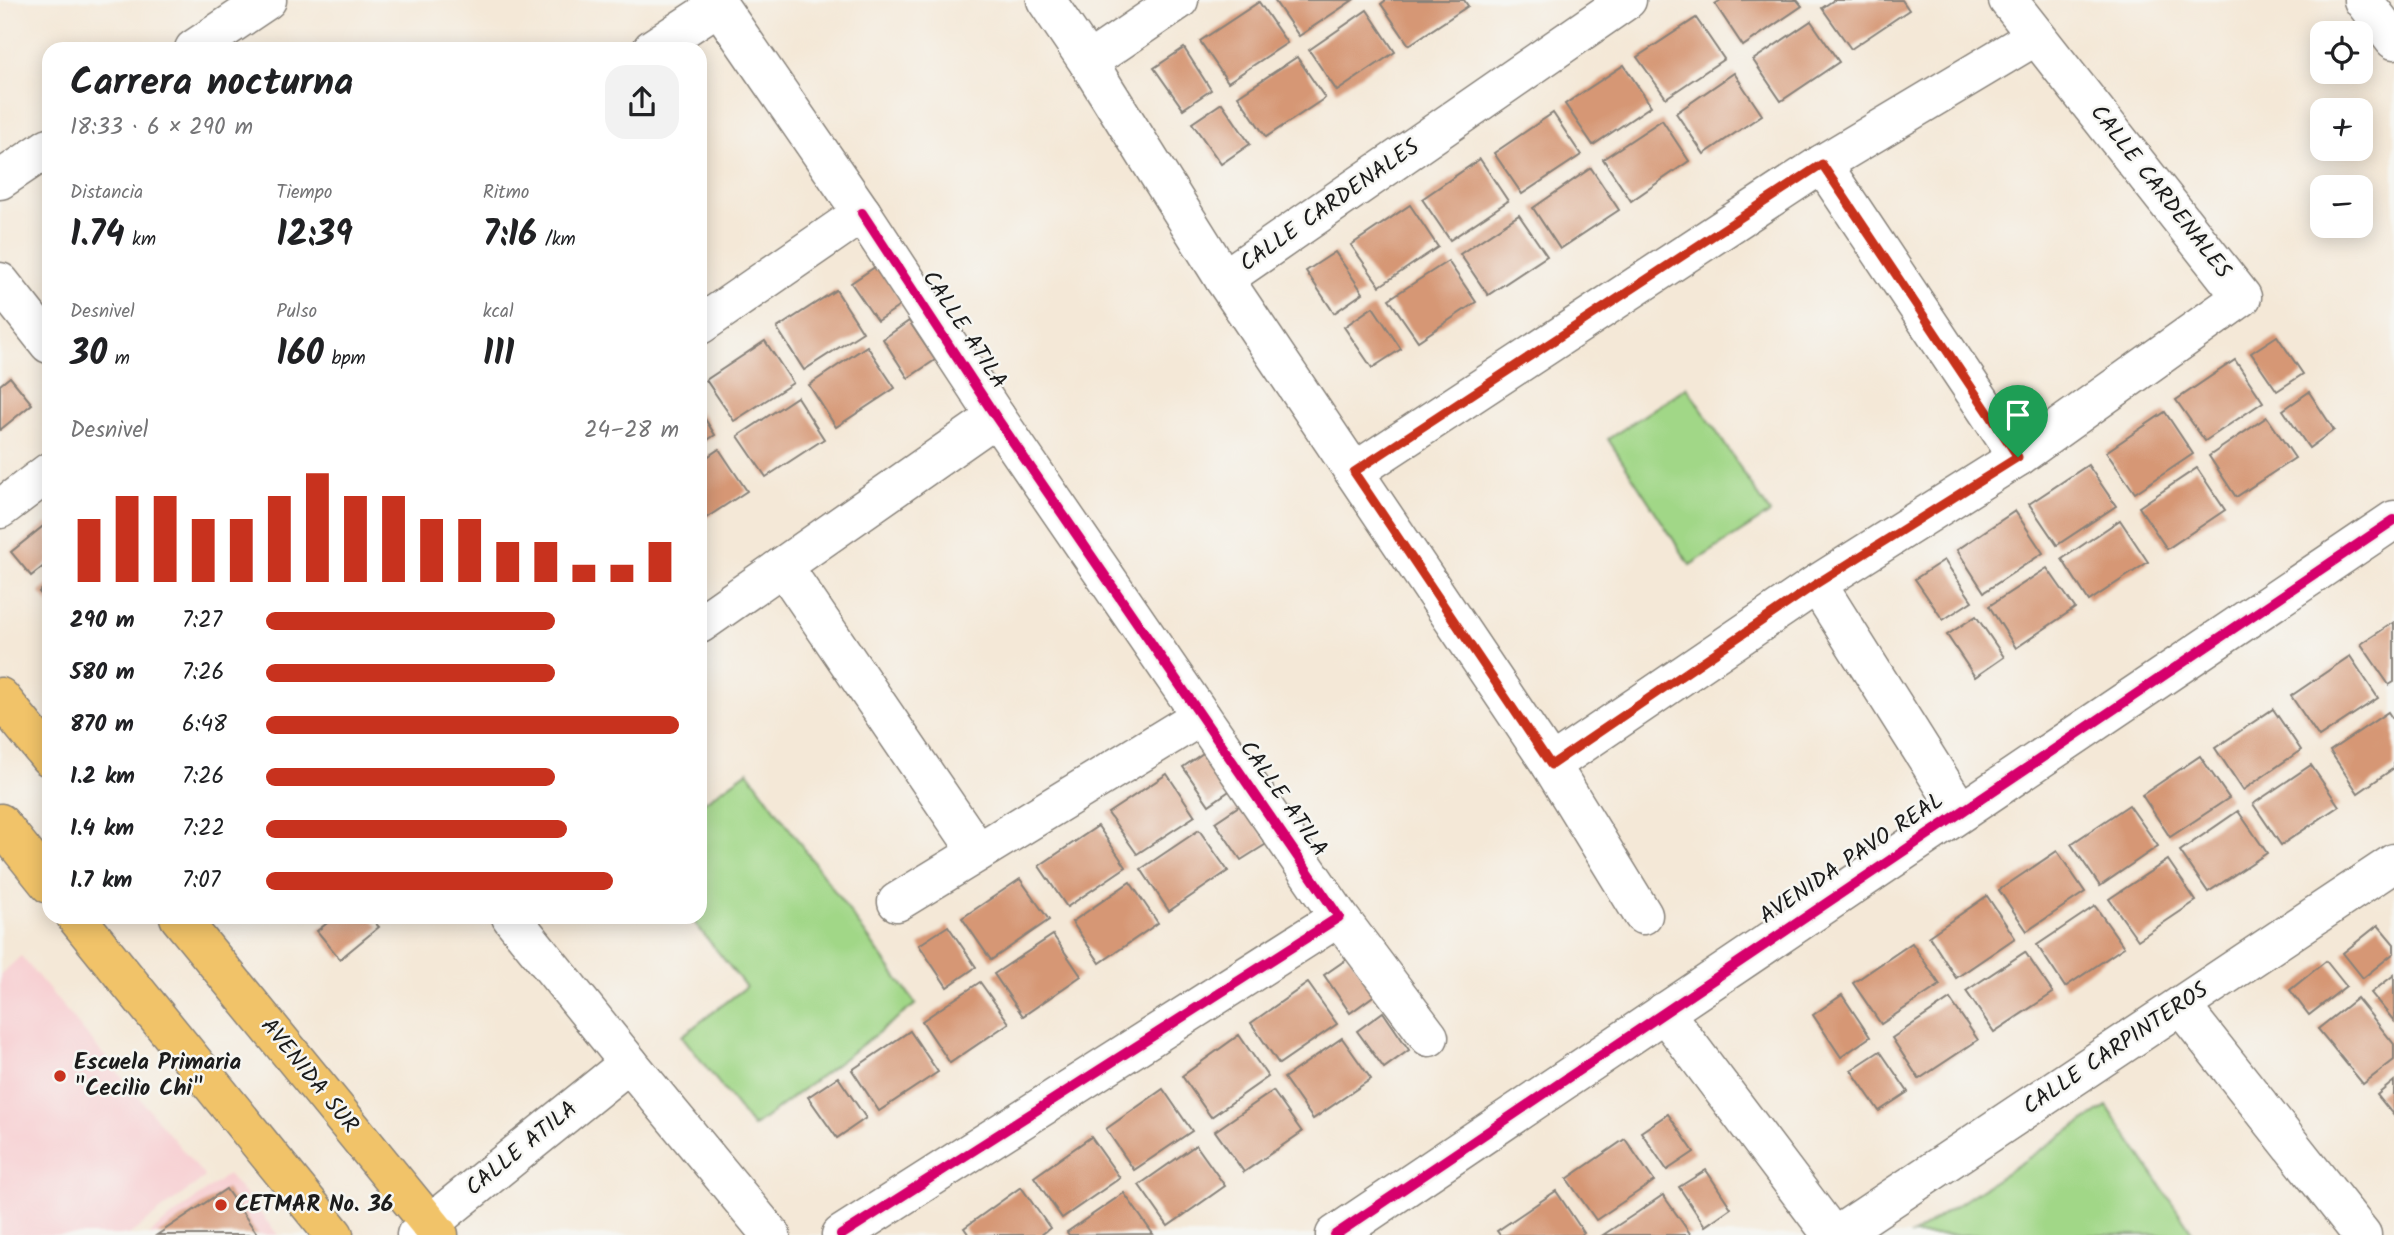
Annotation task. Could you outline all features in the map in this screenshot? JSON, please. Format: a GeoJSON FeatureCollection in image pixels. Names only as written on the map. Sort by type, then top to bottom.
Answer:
{"type":"FeatureCollection","features":[{"type":"Feature","properties":{"kind":"main road"},"geometry":{"type":"LineString","coordinates":[[0,697],[42,748]]}},
{"type":"Feature","properties":{"kind":"main road"},"geometry":{"type":"LineString","coordinates":[[0,823],[42,875]]}},
{"type":"Feature","properties":{"kind":"main road"},"geometry":{"type":"LineString","coordinates":[[82,924],[334,1235]]}},
{"type":"Feature","properties":{"kind":"main road","name":"AVENIDA SUR"},"geometry":{"type":"LineString","coordinates":[[185,924],[428,1231]]}},
{"type":"Feature","properties":{"kind":"street"},"geometry":{"type":"LineString","coordinates":[[204,42],[267,0]]}},
{"type":"Feature","properties":{"kind":"street"},"geometry":{"type":"LineString","coordinates":[[1046,0],[1224,279]]}},
{"type":"Feature","properties":{"kind":"street"},"geometry":{"type":"LineString","coordinates":[[1088,62],[1179,0]]}},
{"type":"Feature","properties":{"kind":"street","name":"CALLE CARDENALES"},"geometry":{"type":"LineString","coordinates":[[1627,0],[1224,279],[1551,765],[1643,915]]}},
{"type":"Feature","properties":{"kind":"street","name":"CALLE CARDENALES"},"geometry":{"type":"LineString","coordinates":[[1551,765],[1816,584],[2018,457],[2242,297],[2008,0]]}},
{"type":"Feature","properties":{"kind":"street"},"geometry":{"type":"LineString","coordinates":[[2362,0],[2394,40]]}},
{"type":"Feature","properties":{"kind":"street"},"geometry":{"type":"LineString","coordinates":[[662,42],[717,3]]}},
{"type":"Feature","properties":{"kind":"street","name":"CALLE ATILA"},"geometry":{"type":"LineString","coordinates":[[717,3],[1339,918],[1429,1037]]}},
{"type":"Feature","properties":{"kind":"street"},"geometry":{"type":"LineString","coordinates":[[1354,472],[1822,164],[2036,36]]}},
{"type":"Feature","properties":{"kind":"street"},"geometry":{"type":"LineString","coordinates":[[0,180],[42,152]]}},
{"type":"Feature","properties":{"kind":"street"},"geometry":{"type":"LineString","coordinates":[[1822,164],[2018,457]]}},
{"type":"Feature","properties":{"kind":"street"},"geometry":{"type":"LineString","coordinates":[[707,320],[862,213]]}},
{"type":"Feature","properties":{"kind":"street"},"geometry":{"type":"LineString","coordinates":[[0,282],[42,335]]}},
{"type":"Feature","properties":{"kind":"street","name":"CALLE ATILA"},"geometry":{"type":"LineString","coordinates":[[707,619],[996,417]]}},
{"type":"Feature","properties":{"kind":"street"},"geometry":{"type":"LineString","coordinates":[[0,509],[42,477]]}},
{"type":"Feature","properties":{"kind":"street","name":"AVENIDA PAVO REAL"},"geometry":{"type":"LineString","coordinates":[[1335,1235],[2394,520]]}},
{"type":"Feature","properties":{"kind":"street"},"geometry":{"type":"LineString","coordinates":[[783,566],[978,852]]}},
{"type":"Feature","properties":{"kind":"street"},"geometry":{"type":"LineString","coordinates":[[1816,584],[1960,811]]}},
{"type":"Feature","properties":{"kind":"street"},"geometry":{"type":"LineString","coordinates":[[897,902],[1201,716]]}},
{"type":"Feature","properties":{"kind":"street","name":"CALLE CARPINTEROS"},"geometry":{"type":"LineString","coordinates":[[1664,1012],[1835,1235],[2394,863]]}},
{"type":"Feature","properties":{"kind":"street"},"geometry":{"type":"LineString","coordinates":[[841,1235],[1339,918]]}},
{"type":"Feature","properties":{"kind":"street"},"geometry":{"type":"LineString","coordinates":[[517,924],[771,1235]]}},
{"type":"Feature","properties":{"kind":"street"},"geometry":{"type":"LineString","coordinates":[[2181,1006],[2362,1235]]}},
{"type":"Feature","properties":{"kind":"street","name":"CALLE ATILA"},"geometry":{"type":"LineString","coordinates":[[428,1231],[629,1063]]}},
{"type":"Feature","properties":{"kind":"shaded area","name":"Escuela Primaria \"Cecilio Chi\""},"geometry":{"type":"Polygon","coordinates":[[[21,956],[205,1177],[129,1235],[0,1235],[0,975],[21,956]]]}},
{"type":"Feature","properties":{"kind":"shaded area","name":"CETMAR No. 36"},"geometry":{"type":"Polygon","coordinates":[[[228,1174],[278,1235],[148,1235],[228,1174]]]}},
{"type":"Feature","properties":{"kind":"green space"},"geometry":{"type":"Polygon","coordinates":[[[1687,387],[1770,513],[1690,565],[1608,439],[1687,387]]]}},
{"type":"Feature","properties":{"kind":"green space"},"geometry":{"type":"Polygon","coordinates":[[[748,771],[916,1004],[753,1127],[682,1036],[746,987],[696,924],[707,924],[707,800],[748,771]]]}},
{"type":"Feature","properties":{"kind":"green space"},"geometry":{"type":"Polygon","coordinates":[[[2107,1106],[2194,1235],[1912,1235],[2107,1106]]]}},
{"type":"Feature","properties":{"kind":"building"},"geometry":{"type":"Polygon","coordinates":[[[1274,0],[1353,0],[1299,36],[1274,0]]]}},
{"type":"Feature","properties":{"kind":"building"},"geometry":{"type":"Polygon","coordinates":[[[1386,0],[1464,0],[1468,6],[1409,45],[1381,4],[1386,0]]]}},
{"type":"Feature","properties":{"kind":"building"},"geometry":{"type":"Polygon","coordinates":[[[1721,0],[1797,0],[1802,6],[1743,46],[1715,4],[1721,0]]]}},
{"type":"Feature","properties":{"kind":"building"},"geometry":{"type":"Polygon","coordinates":[[[1834,0],[1902,0],[1909,10],[1851,49],[1822,8],[1834,0]]]}},
{"type":"Feature","properties":{"kind":"building"},"geometry":{"type":"Polygon","coordinates":[[[1259,2],[1287,43],[1228,82],[1200,41],[1259,2]]]}},
{"type":"Feature","properties":{"kind":"building"},"geometry":{"type":"Polygon","coordinates":[[[1367,10],[1395,52],[1337,91],[1309,50],[1367,10]]]}},
{"type":"Feature","properties":{"kind":"building"},"geometry":{"type":"Polygon","coordinates":[[[1696,18],[1724,59],[1666,98],[1637,57],[1696,18]]]}},
{"type":"Feature","properties":{"kind":"building"},"geometry":{"type":"Polygon","coordinates":[[[1811,21],[1839,62],[1781,101],[1753,60],[1811,21]]]}},
{"type":"Feature","properties":{"kind":"building"},"geometry":{"type":"Polygon","coordinates":[[[1184,48],[1211,90],[1183,109],[1154,68],[1184,48]]]}},
{"type":"Feature","properties":{"kind":"building"},"geometry":{"type":"Polygon","coordinates":[[[1297,57],[1325,98],[1266,137],[1238,96],[1297,57]]]}},
{"type":"Feature","properties":{"kind":"building"},"geometry":{"type":"Polygon","coordinates":[[[1624,65],[1651,106],[1593,145],[1565,104],[1624,65]]]}},
{"type":"Feature","properties":{"kind":"building"},"geometry":{"type":"Polygon","coordinates":[[[1734,73],[1762,115],[1704,154],[1676,113],[1734,73]]]}},
{"type":"Feature","properties":{"kind":"building"},"geometry":{"type":"Polygon","coordinates":[[[1222,103],[1250,144],[1221,164],[1192,123],[1222,103]]]}},
{"type":"Feature","properties":{"kind":"building"},"geometry":{"type":"Polygon","coordinates":[[[1553,113],[1581,155],[1522,194],[1494,153],[1553,113]]]}},
{"type":"Feature","properties":{"kind":"building"},"geometry":{"type":"Polygon","coordinates":[[[1662,120],[1689,161],[1631,201],[1603,159],[1662,120]]]}},
{"type":"Feature","properties":{"kind":"building"},"geometry":{"type":"Polygon","coordinates":[[[1480,159],[1508,201],[1450,240],[1422,199],[1480,159]]]}},
{"type":"Feature","properties":{"kind":"building"},"geometry":{"type":"Polygon","coordinates":[[[1591,168],[1619,210],[1560,249],[1533,208],[1591,168]]]}},
{"type":"Feature","properties":{"kind":"building"},"geometry":{"type":"Polygon","coordinates":[[[1410,205],[1438,247],[1380,286],[1351,245],[1410,205]]]}},
{"type":"Feature","properties":{"kind":"building"},"geometry":{"type":"Polygon","coordinates":[[[1519,215],[1547,256],[1488,295],[1460,254],[1519,215]]]}},
{"type":"Feature","properties":{"kind":"building"},"geometry":{"type":"Polygon","coordinates":[[[1335,252],[1363,293],[1334,313],[1306,271],[1335,252]]]}},
{"type":"Feature","properties":{"kind":"building"},"geometry":{"type":"Polygon","coordinates":[[[1448,261],[1476,302],[1418,341],[1389,299],[1448,261]]]}},
{"type":"Feature","properties":{"kind":"building"},"geometry":{"type":"Polygon","coordinates":[[[878,265],[903,304],[877,321],[851,283],[878,265]]]}},
{"type":"Feature","properties":{"kind":"building"},"geometry":{"type":"Polygon","coordinates":[[[836,290],[863,332],[804,370],[777,328],[836,290]]]}},
{"type":"Feature","properties":{"kind":"building"},"geometry":{"type":"Polygon","coordinates":[[[1373,307],[1401,349],[1372,368],[1344,327],[1373,307]]]}},
{"type":"Feature","properties":{"kind":"building"},"geometry":{"type":"Polygon","coordinates":[[[909,321],[935,360],[908,378],[883,339],[909,321]]]}},
{"type":"Feature","properties":{"kind":"building"},"geometry":{"type":"Polygon","coordinates":[[[2277,336],[2303,374],[2277,391],[2251,353],[2277,336]]]}},
{"type":"Feature","properties":{"kind":"building"},"geometry":{"type":"Polygon","coordinates":[[[765,341],[793,383],[734,421],[707,379],[765,341]]]}},
{"type":"Feature","properties":{"kind":"building"},"geometry":{"type":"Polygon","coordinates":[[[867,346],[895,388],[836,427],[809,385],[867,346]]]}},
{"type":"Feature","properties":{"kind":"building"},"geometry":{"type":"Polygon","coordinates":[[[2235,360],[2263,402],[2205,441],[2176,400],[2235,360]]]}},
{"type":"Feature","properties":{"kind":"building"},"geometry":{"type":"Polygon","coordinates":[[[10,377],[32,404],[0,430],[0,385],[10,377]]]}},
{"type":"Feature","properties":{"kind":"building"},"geometry":{"type":"Polygon","coordinates":[[[2309,392],[2334,430],[2309,448],[2283,410],[2309,392]]]}},
{"type":"Feature","properties":{"kind":"building"},"geometry":{"type":"Polygon","coordinates":[[[797,397],[824,439],[766,477],[738,436],[797,397]]]}},
{"type":"Feature","properties":{"kind":"building"},"geometry":{"type":"Polygon","coordinates":[[[2165,412],[2193,454],[2135,493],[2106,452],[2165,412]]]}},
{"type":"Feature","properties":{"kind":"building"},"geometry":{"type":"Polygon","coordinates":[[[2267,417],[2295,458],[2236,497],[2209,456],[2267,417]]]}},
{"type":"Feature","properties":{"kind":"building"},"geometry":{"type":"Polygon","coordinates":[[[707,422],[715,435],[707,440],[707,422]]]}},
{"type":"Feature","properties":{"kind":"building"},"geometry":{"type":"Polygon","coordinates":[[[719,449],[747,491],[707,517],[707,457],[719,449]]]}},
{"type":"Feature","properties":{"kind":"building"},"geometry":{"type":"Polygon","coordinates":[[[2088,465],[2116,506],[2057,545],[2029,504],[2088,465]]]}},
{"type":"Feature","properties":{"kind":"building"},"geometry":{"type":"Polygon","coordinates":[[[2197,468],[2225,510],[2167,549],[2139,507],[2197,468]]]}},
{"type":"Feature","properties":{"kind":"building"},"geometry":{"type":"Polygon","coordinates":[[[2015,511],[2043,553],[1984,592],[1957,550],[2015,511]]]}},
{"type":"Feature","properties":{"kind":"building"},"geometry":{"type":"Polygon","coordinates":[[[2120,520],[2148,562],[2089,601],[2062,559],[2120,520]]]}},
{"type":"Feature","properties":{"kind":"building"},"geometry":{"type":"Polygon","coordinates":[[[42,527],[42,567],[31,576],[11,552],[42,527]]]}},
{"type":"Feature","properties":{"kind":"building"},"geometry":{"type":"Polygon","coordinates":[[[1944,560],[1972,601],[1943,620],[1915,579],[1944,560]]]}},
{"type":"Feature","properties":{"kind":"building"},"geometry":{"type":"Polygon","coordinates":[[[2047,568],[2075,608],[2016,648],[1989,606],[2047,568]]]}},
{"type":"Feature","properties":{"kind":"building"},"geometry":{"type":"Polygon","coordinates":[[[1976,616],[2004,657],[1975,677],[1947,635],[1976,616]]]}},
{"type":"Feature","properties":{"kind":"building"},"geometry":{"type":"Polygon","coordinates":[[[2394,622],[2394,682],[2389,685],[2361,644],[2394,622]]]}},
{"type":"Feature","properties":{"kind":"building"},"geometry":{"type":"Polygon","coordinates":[[[2350,656],[2378,698],[2319,737],[2291,696],[2350,656]]]}},
{"type":"Feature","properties":{"kind":"building"},"geometry":{"type":"Polygon","coordinates":[[[2273,709],[2301,750],[2243,790],[2215,748],[2273,709]]]}},
{"type":"Feature","properties":{"kind":"building"},"geometry":{"type":"Polygon","coordinates":[[[2388,712],[2394,721],[2394,768],[2358,793],[2330,751],[2388,712]]]}},
{"type":"Feature","properties":{"kind":"building"},"geometry":{"type":"Polygon","coordinates":[[[1209,749],[1235,787],[1209,805],[1183,767],[1209,749]]]}},
{"type":"Feature","properties":{"kind":"building"},"geometry":{"type":"Polygon","coordinates":[[[2200,756],[2229,798],[2170,837],[2142,795],[2200,756]]]}},
{"type":"Feature","properties":{"kind":"building"},"geometry":{"type":"Polygon","coordinates":[[[2311,765],[2339,806],[2281,845],[2253,804],[2311,765]]]}},
{"type":"Feature","properties":{"kind":"building"},"geometry":{"type":"Polygon","coordinates":[[[1167,774],[1195,816],[1137,854],[1108,813],[1167,774]]]}},
{"type":"Feature","properties":{"kind":"building"},"geometry":{"type":"Polygon","coordinates":[[[1242,804],[1268,843],[1241,860],[1215,822],[1242,804]]]}},
{"type":"Feature","properties":{"kind":"building"},"geometry":{"type":"Polygon","coordinates":[[[2129,805],[2158,846],[2100,886],[2071,844],[2129,805]]]}},
{"type":"Feature","properties":{"kind":"building"},"geometry":{"type":"Polygon","coordinates":[[[2238,811],[2267,853],[2208,892],[2180,851],[2238,811]]]}},
{"type":"Feature","properties":{"kind":"building"},"geometry":{"type":"Polygon","coordinates":[[[1098,826],[1126,867],[1067,907],[1039,866],[1098,826]]]}},
{"type":"Feature","properties":{"kind":"building"},"geometry":{"type":"Polygon","coordinates":[[[1199,830],[1228,871],[1169,911],[1141,869],[1199,830]]]}},
{"type":"Feature","properties":{"kind":"building"},"geometry":{"type":"Polygon","coordinates":[[[2057,851],[2085,892],[2027,931],[1999,890],[2057,851]]]}},
{"type":"Feature","properties":{"kind":"building"},"geometry":{"type":"Polygon","coordinates":[[[2168,860],[2196,901],[2138,940],[2109,899],[2168,860]]]}},
{"type":"Feature","properties":{"kind":"building"},"geometry":{"type":"Polygon","coordinates":[[[1020,879],[1049,920],[991,960],[962,918],[1020,879]]]}},
{"type":"Feature","properties":{"kind":"building"},"geometry":{"type":"Polygon","coordinates":[[[1130,882],[1158,923],[1100,963],[1072,922],[1130,882]]]}},
{"type":"Feature","properties":{"kind":"building"},"geometry":{"type":"Polygon","coordinates":[[[1987,896],[2015,938],[1956,978],[1929,936],[1987,896]]]}},
{"type":"Feature","properties":{"kind":"building"},"geometry":{"type":"Polygon","coordinates":[[[2095,906],[2124,947],[2065,987],[2037,945],[2095,906]]]}},
{"type":"Feature","properties":{"kind":"building"},"geometry":{"type":"Polygon","coordinates":[[[326,924],[376,924],[379,927],[340,959],[317,931],[326,924]]]}},
{"type":"Feature","properties":{"kind":"building"},"geometry":{"type":"Polygon","coordinates":[[[2378,925],[2394,944],[2394,953],[2363,978],[2343,953],[2378,925]]]}},
{"type":"Feature","properties":{"kind":"building"},"geometry":{"type":"Polygon","coordinates":[[[948,926],[976,967],[947,987],[919,945],[948,926]]]}},
{"type":"Feature","properties":{"kind":"building"},"geometry":{"type":"Polygon","coordinates":[[[1053,935],[1081,976],[1023,1016],[994,974],[1053,935]]]}},
{"type":"Feature","properties":{"kind":"building"},"geometry":{"type":"Polygon","coordinates":[[[1912,943],[1940,985],[1881,1024],[1853,983],[1912,943]]]}},
{"type":"Feature","properties":{"kind":"building"},"geometry":{"type":"Polygon","coordinates":[[[2025,952],[2053,993],[1994,1032],[1966,991],[2025,952]]]}},
{"type":"Feature","properties":{"kind":"building"},"geometry":{"type":"Polygon","coordinates":[[[1350,957],[1376,994],[1350,1013],[1324,975],[1350,957]]]}},
{"type":"Feature","properties":{"kind":"building"},"geometry":{"type":"Polygon","coordinates":[[[2326,961],[2346,986],[2309,1015],[2290,990],[2326,961]]]}},
{"type":"Feature","properties":{"kind":"building"},"geometry":{"type":"Polygon","coordinates":[[[2394,975],[2394,1021],[2371,993],[2394,975]]]}},
{"type":"Feature","properties":{"kind":"building"},"geometry":{"type":"Polygon","coordinates":[[[980,982],[1009,1023],[950,1063],[922,1021],[980,982]]]}},
{"type":"Feature","properties":{"kind":"building"},"geometry":{"type":"Polygon","coordinates":[[[1308,983],[1337,1024],[1279,1064],[1251,1023],[1308,983]]]}},
{"type":"Feature","properties":{"kind":"building"},"geometry":{"type":"Polygon","coordinates":[[[1842,995],[1870,1037],[1841,1057],[1813,1015],[1842,995]]]}},
{"type":"Feature","properties":{"kind":"building"},"geometry":{"type":"Polygon","coordinates":[[[2357,998],[2394,1044],[2394,1060],[2363,1084],[2318,1029],[2357,998]]]}},
{"type":"Feature","properties":{"kind":"building"},"geometry":{"type":"Polygon","coordinates":[[[1950,999],[1978,1040],[1919,1079],[1892,1038],[1950,999]]]}},
{"type":"Feature","properties":{"kind":"building"},"geometry":{"type":"Polygon","coordinates":[[[1383,1012],[1409,1050],[1384,1068],[1357,1031],[1383,1012]]]}},
{"type":"Feature","properties":{"kind":"building"},"geometry":{"type":"Polygon","coordinates":[[[910,1031],[938,1072],[879,1111],[852,1070],[910,1031]]]}},
{"type":"Feature","properties":{"kind":"building"},"geometry":{"type":"Polygon","coordinates":[[[1239,1035],[1268,1077],[1211,1117],[1182,1076],[1239,1035]]]}},
{"type":"Feature","properties":{"kind":"building"},"geometry":{"type":"Polygon","coordinates":[[[1342,1038],[1371,1079],[1313,1119],[1284,1078],[1342,1038]]]}},
{"type":"Feature","properties":{"kind":"building"},"geometry":{"type":"Polygon","coordinates":[[[1880,1051],[1908,1092],[1879,1111],[1851,1070],[1880,1051]]]}},
{"type":"Feature","properties":{"kind":"building"},"geometry":{"type":"Polygon","coordinates":[[[838,1077],[866,1118],[837,1138],[808,1097],[838,1077]]]}},
{"type":"Feature","properties":{"kind":"building"},"geometry":{"type":"Polygon","coordinates":[[[2394,1081],[2394,1116],[2377,1095],[2394,1081]]]}},
{"type":"Feature","properties":{"kind":"building"},"geometry":{"type":"Polygon","coordinates":[[[1163,1089],[1192,1131],[1134,1170],[1106,1129],[1163,1089]]]}},
{"type":"Feature","properties":{"kind":"building"},"geometry":{"type":"Polygon","coordinates":[[[1273,1091],[1302,1132],[1244,1172],[1215,1131],[1273,1091]]]}},
{"type":"Feature","properties":{"kind":"building"},"geometry":{"type":"Polygon","coordinates":[[[1668,1114],[1694,1152],[1667,1170],[1641,1132],[1668,1114]]]}},
{"type":"Feature","properties":{"kind":"building"},"geometry":{"type":"Polygon","coordinates":[[[1091,1137],[1120,1178],[1062,1218],[1034,1177],[1091,1137]]]}},
{"type":"Feature","properties":{"kind":"building"},"geometry":{"type":"Polygon","coordinates":[[[1625,1139],[1654,1181],[1596,1220],[1567,1179],[1625,1139]]]}},
{"type":"Feature","properties":{"kind":"building"},"geometry":{"type":"Polygon","coordinates":[[[1196,1145],[1225,1186],[1168,1226],[1139,1185],[1196,1145]]]}},
{"type":"Feature","properties":{"kind":"building"},"geometry":{"type":"Polygon","coordinates":[[[1706,1170],[1731,1208],[1705,1226],[1679,1187],[1706,1170]]]}},
{"type":"Feature","properties":{"kind":"building"},"geometry":{"type":"Polygon","coordinates":[[[1021,1187],[1050,1228],[1041,1235],[969,1235],[964,1228],[1021,1187]]]}},
{"type":"Feature","properties":{"kind":"building"},"geometry":{"type":"Polygon","coordinates":[[[226,1189],[258,1235],[157,1235],[226,1189]]]}},
{"type":"Feature","properties":{"kind":"building"},"geometry":{"type":"Polygon","coordinates":[[[1556,1191],[1584,1233],[1500,1235],[1497,1231],[1556,1191]]]}},
{"type":"Feature","properties":{"kind":"building"},"geometry":{"type":"Polygon","coordinates":[[[1124,1193],[1153,1234],[1069,1235],[1067,1232],[1124,1193]]]}},
{"type":"Feature","properties":{"kind":"building"},"geometry":{"type":"Polygon","coordinates":[[[1663,1195],[1691,1235],[1603,1235],[1635,1214],[1663,1195]]]}},
{"type":"Feature","properties":{"kind":"cycle path"},"geometry":{"type":"LineString","coordinates":[[841,1235],[1339,917],[996,417],[862,213]]}},
{"type":"Feature","properties":{"kind":"cycle path"},"geometry":{"type":"LineString","coordinates":[[1335,1235],[2394,520]]}},
{"type":"Feature","properties":{"kind":"place","name":"Escuela Primaria \"Cecilio Chi\""},"geometry":{"type":"Point","coordinates":[60,1076]}},
{"type":"Feature","properties":{"kind":"place","name":"CETMAR No. 36"},"geometry":{"type":"Point","coordinates":[221,1205]}},
{"type":"Feature","properties":{"kind":"route"},"geometry":{"type":"LineString","coordinates":[[1822,164],[2018,457],[1816,584],[1551,765],[1354,472],[1822,164]]}}]}
